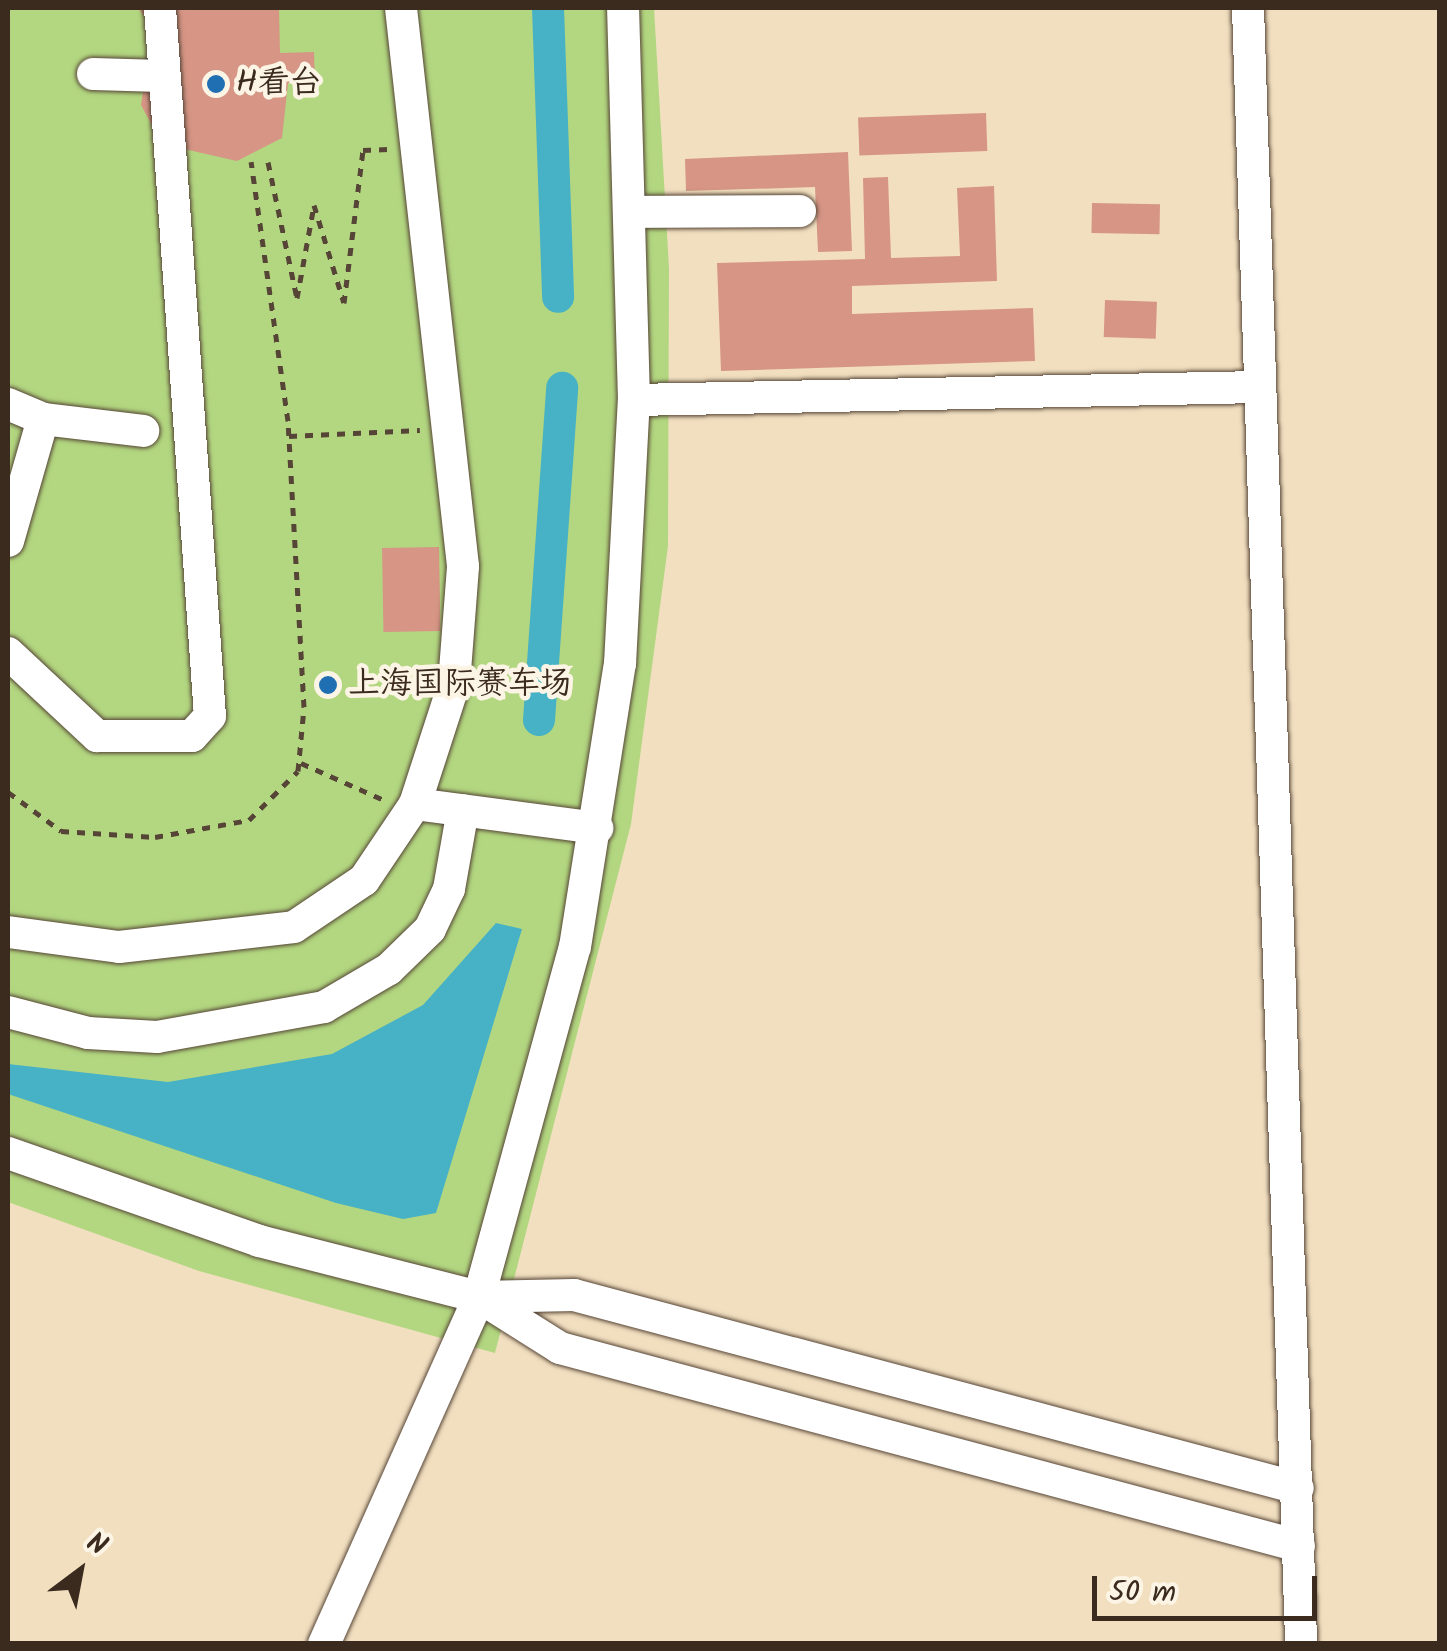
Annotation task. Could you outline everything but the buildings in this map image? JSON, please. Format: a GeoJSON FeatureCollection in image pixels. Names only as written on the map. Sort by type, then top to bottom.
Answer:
{"type":"FeatureCollection","features":[{"type":"Feature","properties":{"kind":"street"},"geometry":{"type":"LineString","coordinates":[[8,653],[96,736],[192,736],[210,716],[178,170],[162,76],[160,8]]}},
{"type":"Feature","properties":{"kind":"street"},"geometry":{"type":"LineString","coordinates":[[8,932],[119,946],[294,927],[364,880],[454,684],[464,566],[401,8]]}},
{"type":"Feature","properties":{"kind":"street"},"geometry":{"type":"LineString","coordinates":[[324,1644],[478,1297],[542,1088],[597,828],[625,607],[634,400],[623,8]]}},
{"type":"Feature","properties":{"kind":"street"},"geometry":{"type":"LineString","coordinates":[[1248,8],[1301,1644]]}},
{"type":"Feature","properties":{"kind":"street"},"geometry":{"type":"LineString","coordinates":[[93,74],[162,76]]}},
{"type":"Feature","properties":{"kind":"street"},"geometry":{"type":"LineString","coordinates":[[630,212],[800,211]]}},
{"type":"Feature","properties":{"kind":"street"},"geometry":{"type":"LineString","coordinates":[[634,400],[1259,386]]}},
{"type":"Feature","properties":{"kind":"street"},"geometry":{"type":"LineString","coordinates":[[8,404],[43,420],[143,431]]}},
{"type":"Feature","properties":{"kind":"street"},"geometry":{"type":"LineString","coordinates":[[8,541],[43,420]]}},
{"type":"Feature","properties":{"kind":"street"},"geometry":{"type":"LineString","coordinates":[[400,802],[597,828]]}},
{"type":"Feature","properties":{"kind":"street"},"geometry":{"type":"LineString","coordinates":[[8,1012],[88,1032],[157,1037],[324,1007],[388,969],[430,928],[452,878],[463,810]]}},
{"type":"Feature","properties":{"kind":"street"},"geometry":{"type":"LineString","coordinates":[[8,1154],[259,1242],[478,1297],[574,1296],[1298,1488]]}},
{"type":"Feature","properties":{"kind":"street"},"geometry":{"type":"LineString","coordinates":[[478,1297],[560,1348],[1299,1546]]}},
{"type":"Feature","properties":{"kind":"street"},"geometry":{"type":"LineString","coordinates":[[768,1404],[782,1351]]}},
{"type":"Feature","properties":{"kind":"street"},"geometry":{"type":"LineString","coordinates":[[944,1452],[958,1397]]}},
{"type":"Feature","properties":{"kind":"path"},"geometry":{"type":"LineString","coordinates":[[268,162],[297,298],[314,205],[344,303],[363,150],[417,148]]}},
{"type":"Feature","properties":{"kind":"path"},"geometry":{"type":"LineString","coordinates":[[8,792],[83,836],[197,833],[266,810],[300,763],[288,436],[251,162]]}},
{"type":"Feature","properties":{"kind":"path"},"geometry":{"type":"LineString","coordinates":[[288,436],[381,433]]}},
{"type":"Feature","properties":{"kind":"path"},"geometry":{"type":"LineString","coordinates":[[300,763],[400,802]]}},
{"type":"Feature","properties":{"kind":"path"},"geometry":{"type":"LineString","coordinates":[[8,808],[14,798]]}},
{"type":"Feature","properties":{"kind":"green space","name":"上海国际赛车场"},"geometry":{"type":"Polygon","coordinates":[[[8,8],[654,8],[669,268],[668,546],[631,824],[495,1353],[199,1271],[8,1202],[8,8]]]}},
{"type":"Feature","properties":{"kind":"water"},"geometry":{"type":"Polygon","coordinates":[[[496,923],[522,929],[436,1213],[403,1219],[336,1203],[8,1094],[8,1064],[168,1082],[332,1054],[423,1005],[496,923]]]}},
{"type":"Feature","properties":{"kind":"waterway"},"geometry":{"type":"LineString","coordinates":[[548,8],[558,297]]}},
{"type":"Feature","properties":{"kind":"waterway"},"geometry":{"type":"LineString","coordinates":[[539,720],[562,388]]}},
{"type":"Feature","properties":{"kind":"place","name":"H看台"},"geometry":{"type":"Point","coordinates":[216,84]}},
{"type":"Feature","properties":{"kind":"place","name":"上海国际赛车场"},"geometry":{"type":"Point","coordinates":[328,685]}}]}
